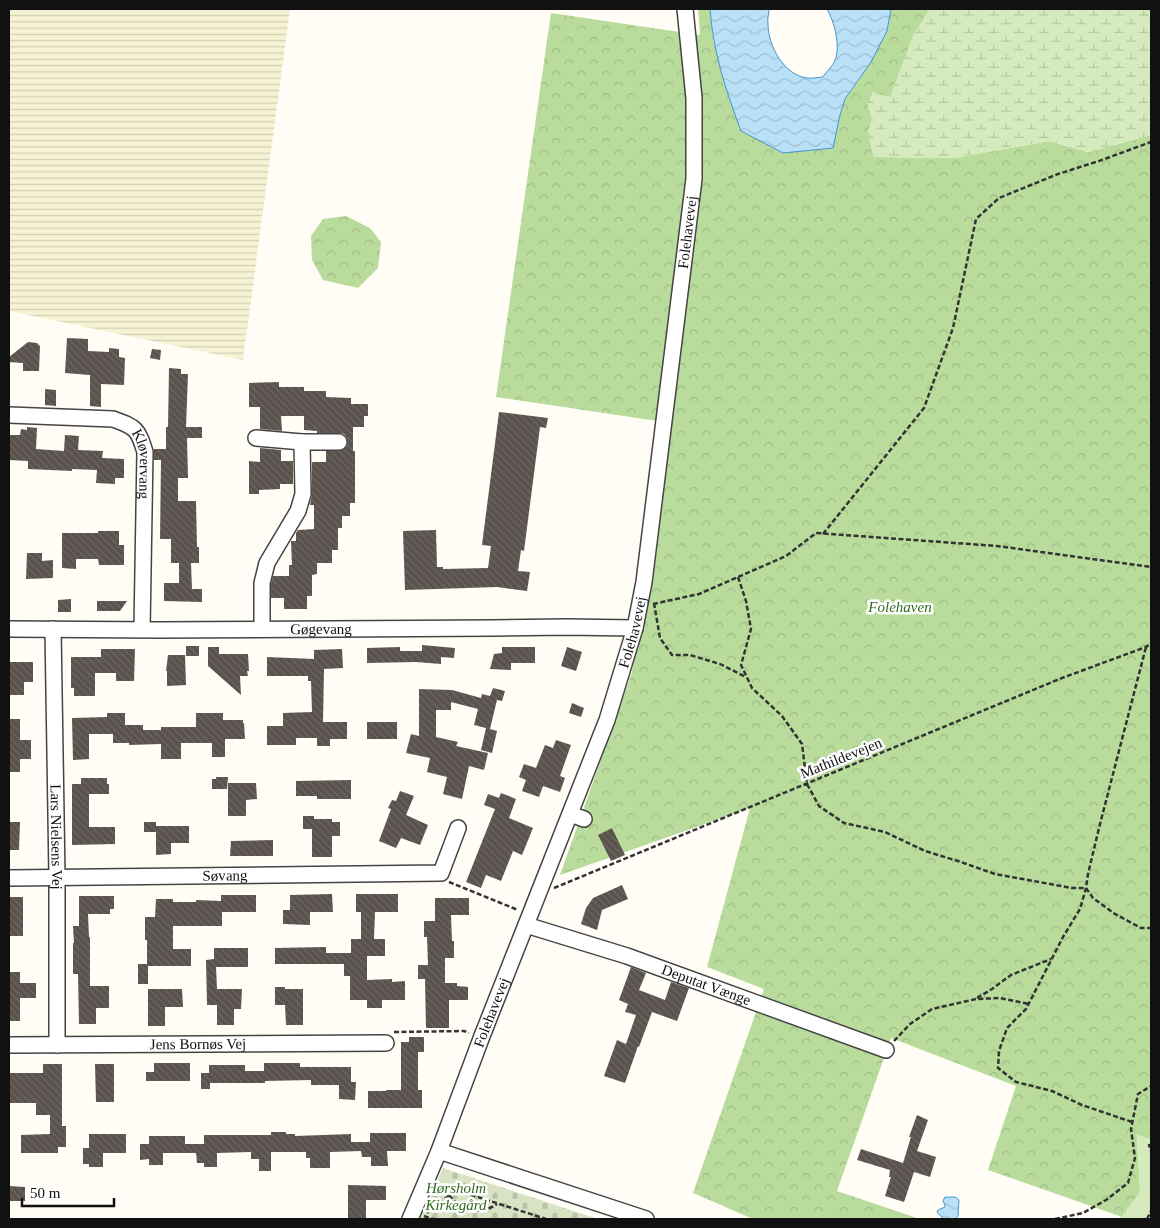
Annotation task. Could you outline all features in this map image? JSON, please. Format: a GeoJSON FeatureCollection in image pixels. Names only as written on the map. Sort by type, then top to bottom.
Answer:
{"type":"FeatureCollection","features":[{"type":"Feature","properties":{"kind":"street","name":"Folehavevej"},"geometry":{"type":"LineString","coordinates":[[417,1218],[439,1151],[482,1036],[540,892],[577,816],[635,628],[647,605],[644,582],[694,180],[694,98],[685,9]]}},
{"type":"Feature","properties":{"kind":"street","name":"Kløvervang"},"geometry":{"type":"LineString","coordinates":[[9,415],[113,419],[129,425],[139,434],[145,452],[142,629]]}},
{"type":"Feature","properties":{"kind":"street"},"geometry":{"type":"LineString","coordinates":[[256,438],[302,442],[339,442]]}},
{"type":"Feature","properties":{"kind":"street"},"geometry":{"type":"LineString","coordinates":[[262,629],[262,583],[267,563],[298,511],[303,494],[302,442]]}},
{"type":"Feature","properties":{"kind":"street","name":"Gøgevang"},"geometry":{"type":"LineString","coordinates":[[9,629],[635,628]]}},
{"type":"Feature","properties":{"kind":"street","name":"Lars Nielsens Vej"},"geometry":{"type":"LineString","coordinates":[[52,629],[58,1045]]}},
{"type":"Feature","properties":{"kind":"street"},"geometry":{"type":"LineString","coordinates":[[441,873],[458,828]]}},
{"type":"Feature","properties":{"kind":"street","name":"Søvang"},"geometry":{"type":"LineString","coordinates":[[9,878],[441,873]]}},
{"type":"Feature","properties":{"kind":"street","name":"Deputat Vænge"},"geometry":{"type":"LineString","coordinates":[[528,921],[886,1050]]}},
{"type":"Feature","properties":{"kind":"street","name":"Jens Bornøs Vej"},"geometry":{"type":"LineString","coordinates":[[9,1045],[386,1043]]}},
{"type":"Feature","properties":{"kind":"street"},"geometry":{"type":"LineString","coordinates":[[439,1151],[646,1219]]}},
{"type":"Feature","properties":{"kind":"path"},"geometry":{"type":"LineString","coordinates":[[823,534],[924,408],[954,328],[976,219],[999,198],[1058,174],[1151,142]]}},
{"type":"Feature","properties":{"kind":"path"},"geometry":{"type":"LineString","coordinates":[[747,678],[720,664],[690,655],[672,655],[660,638],[647,605],[699,594],[786,556],[816,533],[997,546],[1151,567]]}},
{"type":"Feature","properties":{"kind":"path"},"geometry":{"type":"LineString","coordinates":[[738,577],[746,601],[751,629],[741,664],[752,688],[782,716],[802,744],[807,784],[819,806],[844,823],[885,832],[925,851],[995,874],[1072,888],[1086,888]]}},
{"type":"Feature","properties":{"kind":"path","name":"Mathildevejen"},"geometry":{"type":"LineString","coordinates":[[540,892],[554,888],[1062,678],[1146,647],[1151,643]]}},
{"type":"Feature","properties":{"kind":"path"},"geometry":{"type":"LineString","coordinates":[[1132,1122],[1082,1105],[1052,1091],[1016,1082],[998,1068],[999,1051],[1007,1028],[1026,1010],[1051,959],[1080,909],[1146,647]]}},
{"type":"Feature","properties":{"kind":"path"},"geometry":{"type":"LineString","coordinates":[[441,873],[448,882],[518,910],[528,921]]}},
{"type":"Feature","properties":{"kind":"path"},"geometry":{"type":"LineString","coordinates":[[1086,888],[1093,898],[1115,914],[1141,928],[1151,928]]}},
{"type":"Feature","properties":{"kind":"path"},"geometry":{"type":"LineString","coordinates":[[976,999],[1011,975],[1051,959]]}},
{"type":"Feature","properties":{"kind":"path"},"geometry":{"type":"LineString","coordinates":[[886,1050],[910,1024],[932,1009],[976,999],[1000,998],[1029,1004]]}},
{"type":"Feature","properties":{"kind":"path"},"geometry":{"type":"LineString","coordinates":[[386,1043],[389,1032],[464,1032],[482,1036]]}},
{"type":"Feature","properties":{"kind":"path"},"geometry":{"type":"LineString","coordinates":[[1056,1219],[1083,1213],[1106,1200],[1128,1182],[1135,1158],[1131,1129],[1138,1094],[1151,1086]]}},
{"type":"Feature","properties":{"kind":"path"},"geometry":{"type":"LineString","coordinates":[[1151,1146],[1149,1145],[1151,1151]]}},
{"type":"Feature","properties":{"kind":"path"},"geometry":{"type":"LineString","coordinates":[[417,1218],[456,1190],[546,1219]]}},
{"type":"Feature","properties":{"kind":"path"},"geometry":{"type":"LineString","coordinates":[[449,1195],[462,1207],[472,1211],[483,1210],[498,1204]]}},
{"type":"Feature","properties":{"kind":"path"},"geometry":{"type":"LineString","coordinates":[[1147,1219],[1151,1212]]}},
{"type":"Feature","properties":{"kind":"shaded area"},"geometry":{"type":"Polygon","coordinates":[[[9,9],[290,9],[243,360],[9,311],[9,9]]]}},
{"type":"Feature","properties":{"kind":"green space","name":"Folehaven"},"geometry":{"type":"Polygon","coordinates":[[[698,9],[710,9],[714,45],[840,115],[845,99],[857,83],[887,31],[891,9],[930,9],[914,34],[890,98],[872,120],[868,132],[874,157],[954,158],[1049,141],[1088,152],[1151,135],[1151,1140],[1137,1135],[1140,1192],[1122,1217],[988,1170],[1016,1086],[891,1038],[837,1191],[920,1219],[753,1219],[693,1193],[764,989],[707,967],[750,808],[560,875],[631,675],[650,590],[671,423],[496,397],[551,13],[700,35],[698,9]]]}},
{"type":"Feature","properties":{"kind":"green space"},"geometry":{"type":"Polygon","coordinates":[[[930,9],[1151,9],[1151,135],[1088,152],[1049,141],[954,158],[873,157],[868,132],[872,120],[867,103],[873,92],[890,97],[914,34],[930,9]]]}},
{"type":"Feature","properties":{"kind":"green space"},"geometry":{"type":"Polygon","coordinates":[[[346,216],[370,228],[381,242],[378,268],[358,288],[323,280],[312,260],[311,236],[323,219],[346,216]]]}},
{"type":"Feature","properties":{"kind":"green space"},"geometry":{"type":"Polygon","coordinates":[[[1137,1134],[1151,1140],[1151,1219],[1120,1219],[1140,1192],[1137,1134]]]}},
{"type":"Feature","properties":{"kind":"green space","name":"Hørsholm Kirkegård"},"geometry":{"type":"Polygon","coordinates":[[[443,1168],[598,1219],[419,1219],[443,1168]]]}},
{"type":"Feature","properties":{"kind":"water"},"geometry":{"type":"Polygon","coordinates":[[[710,9],[769,9],[769,33],[774,50],[791,71],[799,76],[811,78],[823,77],[833,64],[837,54],[836,34],[827,9],[891,9],[887,31],[871,62],[845,99],[833,148],[783,153],[741,131],[721,71],[714,41],[710,9]]]}},
{"type":"Feature","properties":{"kind":"water"},"geometry":{"type":"Polygon","coordinates":[[[945,1197],[954,1197],[959,1200],[958,1216],[955,1219],[944,1219],[937,1212],[945,1207],[943,1201],[945,1197]]]}},
{"type":"Feature","properties":{"kind":"building"},"geometry":{"type":"Polygon","coordinates":[[[67,338],[88,339],[88,351],[109,352],[109,348],[119,349],[119,357],[125,358],[124,385],[101,384],[101,407],[90,406],[90,375],[65,373],[67,338]]]}},
{"type":"Feature","properties":{"kind":"building"},"geometry":{"type":"Polygon","coordinates":[[[28,342],[37,343],[40,346],[39,371],[23,371],[23,363],[9,362],[9,357],[28,342]]]}},
{"type":"Feature","properties":{"kind":"building"},"geometry":{"type":"Polygon","coordinates":[[[152,349],[161,350],[160,360],[150,358],[152,349]]]}},
{"type":"Feature","properties":{"kind":"building"},"geometry":{"type":"Polygon","coordinates":[[[169,368],[181,369],[181,374],[188,374],[186,427],[202,427],[202,438],[187,438],[188,478],[178,478],[178,501],[196,501],[199,563],[191,563],[192,589],[202,589],[202,602],[164,601],[164,583],[179,583],[179,563],[171,563],[171,539],[160,539],[161,460],[154,460],[154,449],[166,449],[169,368]]]}},
{"type":"Feature","properties":{"kind":"building"},"geometry":{"type":"Polygon","coordinates":[[[279,382],[279,387],[304,387],[304,391],[326,391],[326,397],[351,398],[351,404],[368,404],[368,416],[364,416],[364,427],[353,427],[355,503],[350,503],[350,516],[342,516],[342,528],[338,528],[338,550],[332,550],[332,563],[317,563],[317,574],[312,575],[312,596],[307,596],[307,609],[284,609],[284,598],[271,598],[271,584],[273,576],[289,576],[289,565],[292,565],[291,541],[296,541],[298,530],[314,529],[314,505],[310,505],[312,462],[326,462],[326,451],[343,450],[348,442],[344,434],[317,433],[317,431],[304,430],[304,416],[281,416],[282,431],[260,429],[260,407],[249,407],[249,383],[279,382]]]}},
{"type":"Feature","properties":{"kind":"building"},"geometry":{"type":"Polygon","coordinates":[[[45,389],[56,390],[56,406],[45,405],[45,389]]]}},
{"type":"Feature","properties":{"kind":"building"},"geometry":{"type":"Polygon","coordinates":[[[499,412],[548,418],[546,428],[540,427],[524,551],[521,550],[518,571],[530,572],[527,591],[497,587],[405,590],[403,531],[436,530],[437,567],[443,567],[443,569],[488,568],[491,546],[482,545],[499,412]]]}},
{"type":"Feature","properties":{"kind":"building"},"geometry":{"type":"Polygon","coordinates":[[[27,427],[37,428],[36,449],[64,451],[65,435],[79,436],[78,450],[103,451],[102,458],[124,459],[124,478],[115,478],[115,484],[96,483],[97,470],[28,469],[28,461],[9,460],[9,435],[20,435],[21,429],[27,430],[27,427]]]}},
{"type":"Feature","properties":{"kind":"building"},"geometry":{"type":"Polygon","coordinates":[[[260,448],[281,450],[281,461],[293,461],[293,484],[280,484],[280,489],[259,490],[259,494],[249,494],[249,461],[260,462],[260,448]]]}},
{"type":"Feature","properties":{"kind":"building"},"geometry":{"type":"Polygon","coordinates":[[[98,531],[119,531],[119,545],[124,545],[124,565],[99,565],[98,559],[76,559],[76,569],[62,568],[62,533],[98,533],[98,531]]]}},
{"type":"Feature","properties":{"kind":"building"},"geometry":{"type":"Polygon","coordinates":[[[27,553],[42,553],[42,561],[53,560],[53,578],[26,579],[27,553]]]}},
{"type":"Feature","properties":{"kind":"building"},"geometry":{"type":"Polygon","coordinates":[[[71,599],[71,612],[58,612],[58,600],[71,599]]]}},
{"type":"Feature","properties":{"kind":"building"},"geometry":{"type":"Polygon","coordinates":[[[97,601],[127,601],[120,611],[97,611],[97,601]]]}},
{"type":"Feature","properties":{"kind":"building"},"geometry":{"type":"Polygon","coordinates":[[[422,645],[455,648],[454,658],[441,657],[441,664],[416,662],[367,663],[367,648],[400,647],[400,651],[422,651],[422,645]]]}},
{"type":"Feature","properties":{"kind":"building"},"geometry":{"type":"Polygon","coordinates":[[[186,646],[199,646],[199,656],[186,656],[186,646]]]}},
{"type":"Feature","properties":{"kind":"building"},"geometry":{"type":"Polygon","coordinates":[[[208,647],[219,647],[219,654],[248,654],[248,676],[240,676],[241,695],[208,666],[208,647]]]}},
{"type":"Feature","properties":{"kind":"building"},"geometry":{"type":"Polygon","coordinates":[[[502,647],[535,647],[535,663],[511,663],[511,670],[490,669],[494,654],[502,653],[502,647]]]}},
{"type":"Feature","properties":{"kind":"building"},"geometry":{"type":"Polygon","coordinates":[[[567,647],[582,652],[576,671],[561,666],[567,647]]]}},
{"type":"Feature","properties":{"kind":"building"},"geometry":{"type":"Polygon","coordinates":[[[101,649],[135,649],[134,681],[116,681],[116,673],[95,673],[95,696],[74,696],[74,688],[71,688],[71,657],[101,657],[101,649]]]}},
{"type":"Feature","properties":{"kind":"building"},"geometry":{"type":"Polygon","coordinates":[[[342,649],[343,668],[324,669],[323,722],[347,722],[347,739],[330,739],[330,746],[317,746],[317,738],[296,738],[296,745],[267,745],[267,726],[283,726],[283,713],[312,712],[311,681],[308,681],[308,676],[267,676],[267,657],[314,659],[314,650],[342,649]]]}},
{"type":"Feature","properties":{"kind":"building"},"geometry":{"type":"Polygon","coordinates":[[[168,655],[185,655],[186,685],[167,686],[168,655]]]}},
{"type":"Feature","properties":{"kind":"building"},"geometry":{"type":"Polygon","coordinates":[[[9,662],[33,662],[33,682],[24,682],[24,695],[9,695],[9,662]]]}},
{"type":"Feature","properties":{"kind":"building"},"geometry":{"type":"Polygon","coordinates":[[[493,688],[505,691],[502,701],[497,700],[490,729],[497,731],[492,753],[481,750],[486,728],[474,725],[478,709],[451,702],[451,710],[436,710],[436,737],[458,742],[456,746],[488,753],[484,770],[469,766],[462,799],[443,794],[447,777],[427,772],[430,758],[406,753],[411,734],[419,736],[419,689],[452,690],[481,698],[482,694],[490,696],[493,688]]]}},
{"type":"Feature","properties":{"kind":"building"},"geometry":{"type":"Polygon","coordinates":[[[572,703],[584,708],[581,717],[569,713],[572,703]]]}},
{"type":"Feature","properties":{"kind":"building"},"geometry":{"type":"Polygon","coordinates":[[[107,713],[125,713],[125,725],[143,725],[143,730],[161,730],[161,727],[196,727],[196,713],[223,713],[223,720],[243,720],[245,739],[225,739],[225,757],[212,757],[212,743],[181,743],[181,759],[161,759],[161,744],[129,745],[129,743],[113,743],[113,734],[89,734],[89,759],[73,760],[72,718],[107,717],[107,713]]]}},
{"type":"Feature","properties":{"kind":"building"},"geometry":{"type":"Polygon","coordinates":[[[9,719],[20,719],[20,740],[31,740],[31,759],[20,759],[20,772],[9,772],[9,719]]]}},
{"type":"Feature","properties":{"kind":"building"},"geometry":{"type":"Polygon","coordinates":[[[367,722],[397,722],[397,739],[367,739],[367,722]]]}},
{"type":"Feature","properties":{"kind":"building"},"geometry":{"type":"Polygon","coordinates":[[[556,740],[571,745],[560,776],[565,778],[560,792],[543,786],[539,797],[522,791],[526,780],[519,777],[524,764],[536,768],[545,745],[553,748],[556,740]]]}},
{"type":"Feature","properties":{"kind":"building"},"geometry":{"type":"Polygon","coordinates":[[[216,777],[228,777],[227,789],[212,789],[212,779],[216,779],[216,777]]]}},
{"type":"Feature","properties":{"kind":"building"},"geometry":{"type":"Polygon","coordinates":[[[81,778],[107,778],[109,794],[89,794],[89,827],[115,827],[115,844],[72,845],[72,784],[81,784],[81,778]]]}},
{"type":"Feature","properties":{"kind":"building"},"geometry":{"type":"Polygon","coordinates":[[[351,780],[351,799],[317,799],[317,796],[296,796],[296,781],[351,780]]]}},
{"type":"Feature","properties":{"kind":"building"},"geometry":{"type":"Polygon","coordinates":[[[228,783],[256,783],[257,799],[246,800],[246,816],[228,816],[228,783]]]}},
{"type":"Feature","properties":{"kind":"building"},"geometry":{"type":"Polygon","coordinates":[[[400,791],[414,796],[406,815],[428,825],[420,845],[401,838],[396,848],[379,841],[391,809],[388,808],[392,800],[396,801],[400,791]]]}},
{"type":"Feature","properties":{"kind":"building"},"geometry":{"type":"Polygon","coordinates":[[[501,793],[516,799],[509,818],[533,828],[522,855],[513,851],[501,881],[486,875],[481,888],[466,882],[495,809],[484,805],[488,794],[499,798],[501,793]]]}},
{"type":"Feature","properties":{"kind":"building"},"geometry":{"type":"Polygon","coordinates":[[[303,816],[314,816],[314,819],[332,819],[332,822],[340,822],[340,836],[332,836],[332,857],[312,857],[312,829],[303,829],[303,816]]]}},
{"type":"Feature","properties":{"kind":"building"},"geometry":{"type":"Polygon","coordinates":[[[9,822],[20,822],[19,850],[9,850],[9,822]]]}},
{"type":"Feature","properties":{"kind":"building"},"geometry":{"type":"Polygon","coordinates":[[[144,822],[156,822],[156,826],[189,826],[189,843],[171,843],[171,854],[156,855],[156,832],[144,832],[144,822]]]}},
{"type":"Feature","properties":{"kind":"building"},"geometry":{"type":"Polygon","coordinates":[[[612,828],[625,855],[611,861],[598,835],[612,828]]]}},
{"type":"Feature","properties":{"kind":"building"},"geometry":{"type":"Polygon","coordinates":[[[273,840],[273,856],[230,856],[231,841],[273,840]]]}},
{"type":"Feature","properties":{"kind":"building"},"geometry":{"type":"Polygon","coordinates":[[[622,885],[628,899],[602,910],[597,930],[581,924],[586,908],[593,898],[622,885]]]}},
{"type":"Feature","properties":{"kind":"building"},"geometry":{"type":"Polygon","coordinates":[[[332,894],[333,912],[310,912],[310,925],[283,924],[283,910],[290,910],[290,895],[332,894]]]}},
{"type":"Feature","properties":{"kind":"building"},"geometry":{"type":"Polygon","coordinates":[[[356,894],[398,894],[398,912],[375,912],[374,939],[385,939],[385,956],[367,956],[367,980],[392,979],[392,982],[405,981],[405,1000],[382,1000],[382,1008],[367,1008],[367,1000],[350,1000],[350,976],[344,976],[344,964],[275,964],[275,948],[326,947],[326,953],[351,953],[351,939],[361,939],[361,912],[356,912],[356,894]]]}},
{"type":"Feature","properties":{"kind":"building"},"geometry":{"type":"Polygon","coordinates":[[[221,895],[256,895],[256,912],[222,912],[222,926],[173,926],[173,949],[191,949],[191,966],[148,966],[148,984],[138,984],[138,964],[147,964],[145,917],[155,917],[156,899],[173,899],[173,902],[196,902],[196,900],[221,901],[221,895]]]}},
{"type":"Feature","properties":{"kind":"building"},"geometry":{"type":"Polygon","coordinates":[[[79,896],[114,896],[114,909],[110,909],[110,914],[88,914],[90,986],[109,986],[109,1008],[96,1008],[96,1024],[79,1024],[78,974],[73,974],[73,926],[79,926],[79,896]]]}},
{"type":"Feature","properties":{"kind":"building"},"geometry":{"type":"Polygon","coordinates":[[[9,897],[23,897],[23,936],[9,936],[9,897]]]}},
{"type":"Feature","properties":{"kind":"building"},"geometry":{"type":"Polygon","coordinates":[[[435,898],[469,898],[469,915],[451,915],[454,958],[445,958],[445,983],[457,983],[457,986],[468,987],[468,1000],[449,1000],[449,1028],[426,1028],[425,979],[418,979],[418,965],[428,965],[427,937],[424,937],[424,921],[435,921],[435,898]]]}},
{"type":"Feature","properties":{"kind":"building"},"geometry":{"type":"Polygon","coordinates":[[[214,948],[248,948],[248,967],[216,967],[217,989],[242,989],[241,1009],[234,1009],[234,1025],[217,1025],[217,1005],[207,1005],[206,960],[214,959],[214,948]]]}},
{"type":"Feature","properties":{"kind":"building"},"geometry":{"type":"Polygon","coordinates":[[[631,967],[646,973],[639,990],[665,1000],[671,982],[689,988],[677,1021],[652,1012],[625,1083],[604,1076],[617,1040],[626,1044],[636,1015],[625,1012],[628,1004],[619,1000],[631,967]]]}},
{"type":"Feature","properties":{"kind":"building"},"geometry":{"type":"Polygon","coordinates":[[[9,972],[20,972],[20,983],[36,983],[36,998],[20,998],[20,1021],[9,1021],[9,972]]]}},
{"type":"Feature","properties":{"kind":"building"},"geometry":{"type":"Polygon","coordinates":[[[275,987],[303,989],[303,1025],[286,1025],[285,1005],[275,1005],[275,987]]]}},
{"type":"Feature","properties":{"kind":"building"},"geometry":{"type":"Polygon","coordinates":[[[148,989],[182,989],[183,1007],[165,1007],[165,1026],[148,1026],[148,989]]]}},
{"type":"Feature","properties":{"kind":"building"},"geometry":{"type":"Polygon","coordinates":[[[409,1037],[424,1037],[424,1052],[418,1052],[418,1090],[422,1090],[422,1108],[368,1108],[368,1091],[401,1090],[401,1042],[409,1042],[409,1037]]]}},
{"type":"Feature","properties":{"kind":"building"},"geometry":{"type":"Polygon","coordinates":[[[154,1063],[190,1063],[190,1081],[146,1081],[146,1072],[154,1072],[154,1063]]]}},
{"type":"Feature","properties":{"kind":"building"},"geometry":{"type":"Polygon","coordinates":[[[264,1063],[300,1063],[300,1067],[351,1067],[351,1082],[356,1082],[355,1100],[339,1099],[339,1085],[311,1085],[311,1080],[265,1081],[265,1083],[210,1083],[210,1089],[201,1089],[201,1073],[209,1073],[209,1065],[245,1065],[245,1071],[264,1071],[264,1063]]]}},
{"type":"Feature","properties":{"kind":"building"},"geometry":{"type":"Polygon","coordinates":[[[43,1064],[62,1064],[62,1126],[66,1126],[66,1147],[58,1147],[58,1153],[21,1153],[21,1135],[50,1134],[50,1115],[36,1115],[36,1103],[9,1103],[9,1073],[43,1073],[43,1064]]]}},
{"type":"Feature","properties":{"kind":"building"},"geometry":{"type":"Polygon","coordinates":[[[95,1064],[114,1064],[114,1102],[96,1102],[95,1064]]]}},
{"type":"Feature","properties":{"kind":"building"},"geometry":{"type":"Polygon","coordinates":[[[917,1115],[928,1120],[917,1151],[936,1157],[930,1177],[914,1172],[904,1202],[885,1196],[891,1177],[889,1177],[890,1170],[857,1160],[861,1149],[903,1163],[911,1137],[909,1137],[917,1115]]]}},
{"type":"Feature","properties":{"kind":"building"},"geometry":{"type":"Polygon","coordinates":[[[271,1132],[286,1132],[286,1134],[295,1134],[295,1136],[351,1134],[351,1142],[370,1142],[370,1133],[406,1133],[406,1151],[387,1151],[388,1166],[371,1166],[371,1157],[362,1157],[361,1151],[330,1152],[330,1168],[310,1168],[310,1158],[306,1158],[306,1152],[271,1152],[271,1171],[259,1171],[259,1159],[251,1159],[251,1152],[217,1153],[217,1167],[204,1167],[204,1163],[197,1163],[196,1153],[163,1153],[163,1165],[149,1165],[149,1159],[140,1160],[140,1144],[149,1144],[149,1136],[185,1136],[185,1144],[204,1144],[204,1135],[271,1135],[271,1132]]]}},
{"type":"Feature","properties":{"kind":"building"},"geometry":{"type":"Polygon","coordinates":[[[89,1134],[126,1134],[126,1153],[103,1153],[103,1167],[89,1167],[89,1164],[83,1164],[83,1148],[89,1148],[89,1134]]]}},
{"type":"Feature","properties":{"kind":"building"},"geometry":{"type":"Polygon","coordinates":[[[348,1185],[386,1186],[386,1200],[366,1200],[366,1219],[348,1219],[348,1185]]]}},
{"type":"Feature","properties":{"kind":"building"},"geometry":{"type":"Polygon","coordinates":[[[9,1186],[25,1187],[25,1201],[9,1201],[9,1186]]]}}]}
